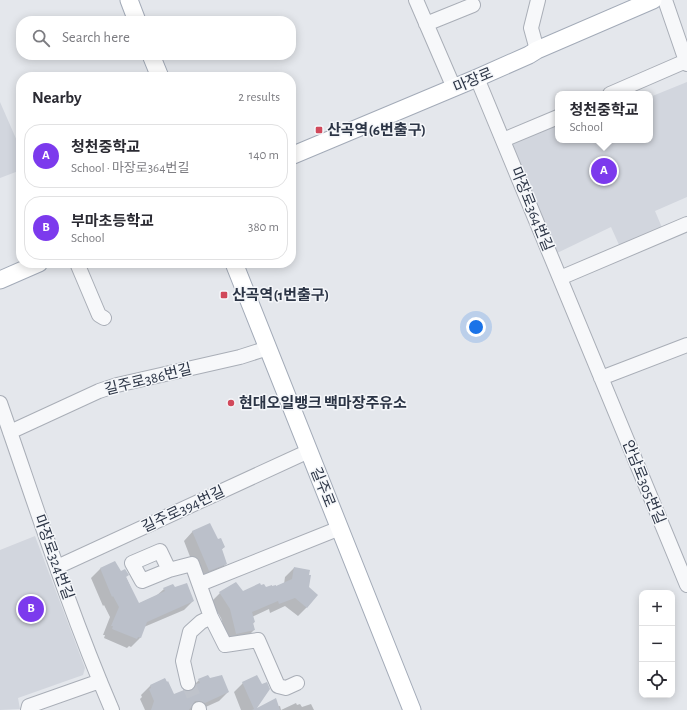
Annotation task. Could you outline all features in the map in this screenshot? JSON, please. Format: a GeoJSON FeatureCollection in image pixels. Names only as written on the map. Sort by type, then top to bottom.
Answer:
{"type":"FeatureCollection","features":[{"type":"Feature","properties":{"kind":"main road"},"geometry":{"type":"LineString","coordinates":[[129,0],[135,16]]}},
{"type":"Feature","properties":{"kind":"main road","name":"마장로"},"geometry":{"type":"LineString","coordinates":[[296,154],[454,88],[653,0]]}},
{"type":"Feature","properties":{"kind":"main road"},"geometry":{"type":"LineString","coordinates":[[152,60],[154,72]]}},
{"type":"Feature","properties":{"kind":"main road"},"geometry":{"type":"LineString","coordinates":[[0,280],[28,268]]}},
{"type":"Feature","properties":{"kind":"main road","name":"길주로"},"geometry":{"type":"LineString","coordinates":[[236,268],[412,710]]}},
{"type":"Feature","properties":{"kind":"street"},"geometry":{"type":"LineString","coordinates":[[416,0],[454,88]]}},
{"type":"Feature","properties":{"kind":"street"},"geometry":{"type":"LineString","coordinates":[[537,50],[531,28],[538,0]]}},
{"type":"Feature","properties":{"kind":"street"},"geometry":{"type":"LineString","coordinates":[[617,91],[686,63],[665,0]]}},
{"type":"Feature","properties":{"kind":"street"},"geometry":{"type":"LineString","coordinates":[[426,24],[474,5]]}},
{"type":"Feature","properties":{"kind":"street","name":"마장로364번길"},"geometry":{"type":"LineString","coordinates":[[477,78],[601,378]]}},
{"type":"Feature","properties":{"kind":"street"},"geometry":{"type":"LineString","coordinates":[[503,140],[555,118]]}},
{"type":"Feature","properties":{"kind":"street"},"geometry":{"type":"LineString","coordinates":[[560,278],[687,224]]}},
{"type":"Feature","properties":{"kind":"street"},"geometry":{"type":"LineString","coordinates":[[79,268],[99,315],[104,318]]}},
{"type":"Feature","properties":{"kind":"street"},"geometry":{"type":"LineString","coordinates":[[601,378],[687,345]]}},
{"type":"Feature","properties":{"kind":"street","name":"길주로386번길"},"geometry":{"type":"LineString","coordinates":[[10,432],[99,391],[117,385],[240,357],[268,348]]}},
{"type":"Feature","properties":{"kind":"street","name":"안남로305번길"},"geometry":{"type":"LineString","coordinates":[[601,378],[687,585]]}},
{"type":"Feature","properties":{"kind":"street","name":"마장로324번길"},"geometry":{"type":"LineString","coordinates":[[0,403],[57,567],[112,710]]}},
{"type":"Feature","properties":{"kind":"street","name":"길주로394번길"},"geometry":{"type":"LineString","coordinates":[[57,567],[309,451]]}},
{"type":"Feature","properties":{"kind":"street"},"geometry":{"type":"LineString","coordinates":[[200,584],[340,528]]}},
{"type":"Feature","properties":{"kind":"street"},"geometry":{"type":"LineString","coordinates":[[169,570],[192,564],[211,617],[225,645],[258,640],[278,686],[286,688],[298,683]]}},
{"type":"Feature","properties":{"kind":"street"},"geometry":{"type":"LineString","coordinates":[[188,683],[183,662],[190,632],[201,622],[211,617]]}},
{"type":"Feature","properties":{"kind":"street"},"geometry":{"type":"LineString","coordinates":[[28,710],[29,706],[100,681]]}},
{"type":"Feature","properties":{"kind":"shaded area"},"geometry":{"type":"Polygon","coordinates":[[[687,82],[687,197],[655,211],[663,230],[620,247],[611,227],[555,254],[510,144],[555,125],[555,143],[653,143],[653,96],[687,82]]]}},
{"type":"Feature","properties":{"kind":"shaded area"},"geometry":{"type":"Polygon","coordinates":[[[0,102],[16,139],[16,172],[0,178],[0,102]]]}},
{"type":"Feature","properties":{"kind":"shaded area"},"geometry":{"type":"Polygon","coordinates":[[[35,536],[85,668],[83,675],[18,698],[20,709],[0,710],[0,550],[35,536]]]}},
{"type":"Feature","properties":{"kind":"building"},"geometry":{"type":"Polygon","coordinates":[[[210,523],[218,539],[221,538],[225,547],[222,549],[227,564],[209,571],[192,531],[210,523]]]}},
{"type":"Feature","properties":{"kind":"building"},"geometry":{"type":"Polygon","coordinates":[[[115,561],[121,571],[125,569],[129,575],[126,577],[139,603],[165,591],[163,588],[173,584],[175,587],[187,583],[194,601],[147,622],[141,638],[138,637],[137,639],[112,629],[113,626],[111,626],[119,607],[113,596],[112,597],[100,568],[115,561]]]}},
{"type":"Feature","properties":{"kind":"building"},"geometry":{"type":"Polygon","coordinates":[[[294,567],[310,570],[309,575],[311,575],[309,587],[318,595],[307,608],[295,598],[279,604],[278,601],[252,612],[255,622],[253,623],[255,630],[236,634],[230,609],[219,592],[236,582],[243,591],[260,583],[261,585],[264,584],[266,587],[272,585],[276,586],[292,579],[294,567]]]}},
{"type":"Feature","properties":{"kind":"building"},"geometry":{"type":"Polygon","coordinates":[[[208,675],[210,678],[222,675],[229,692],[205,703],[195,701],[189,710],[151,710],[154,701],[149,689],[151,688],[150,685],[165,678],[174,694],[184,690],[189,691],[193,689],[196,684],[200,683],[198,679],[208,675]]]}},
{"type":"Feature","properties":{"kind":"building"},"geometry":{"type":"Polygon","coordinates":[[[257,675],[262,684],[267,682],[270,689],[257,708],[276,698],[280,710],[252,710],[254,709],[242,682],[257,675]]]}},
{"type":"Feature","properties":{"kind":"tunnel"},"geometry":{"type":"LineString","coordinates":[[188,683],[199,709]]}},
{"type":"Feature","properties":{"kind":"place","name":"산곡역(6번출구)"},"geometry":{"type":"Point","coordinates":[319,130]}},
{"type":"Feature","properties":{"kind":"place","name":"청천중학교"},"geometry":{"type":"Point","coordinates":[604,171]}},
{"type":"Feature","properties":{"kind":"place","name":"산곡역(1번출구)"},"geometry":{"type":"Point","coordinates":[224,295]}},
{"type":"Feature","properties":{"kind":"place","name":"현대오일뱅크 백마장주유소"},"geometry":{"type":"Point","coordinates":[231,403]}},
{"type":"Feature","properties":{"kind":"place","name":"부마초등학교"},"geometry":{"type":"Point","coordinates":[31,609]}}]}
